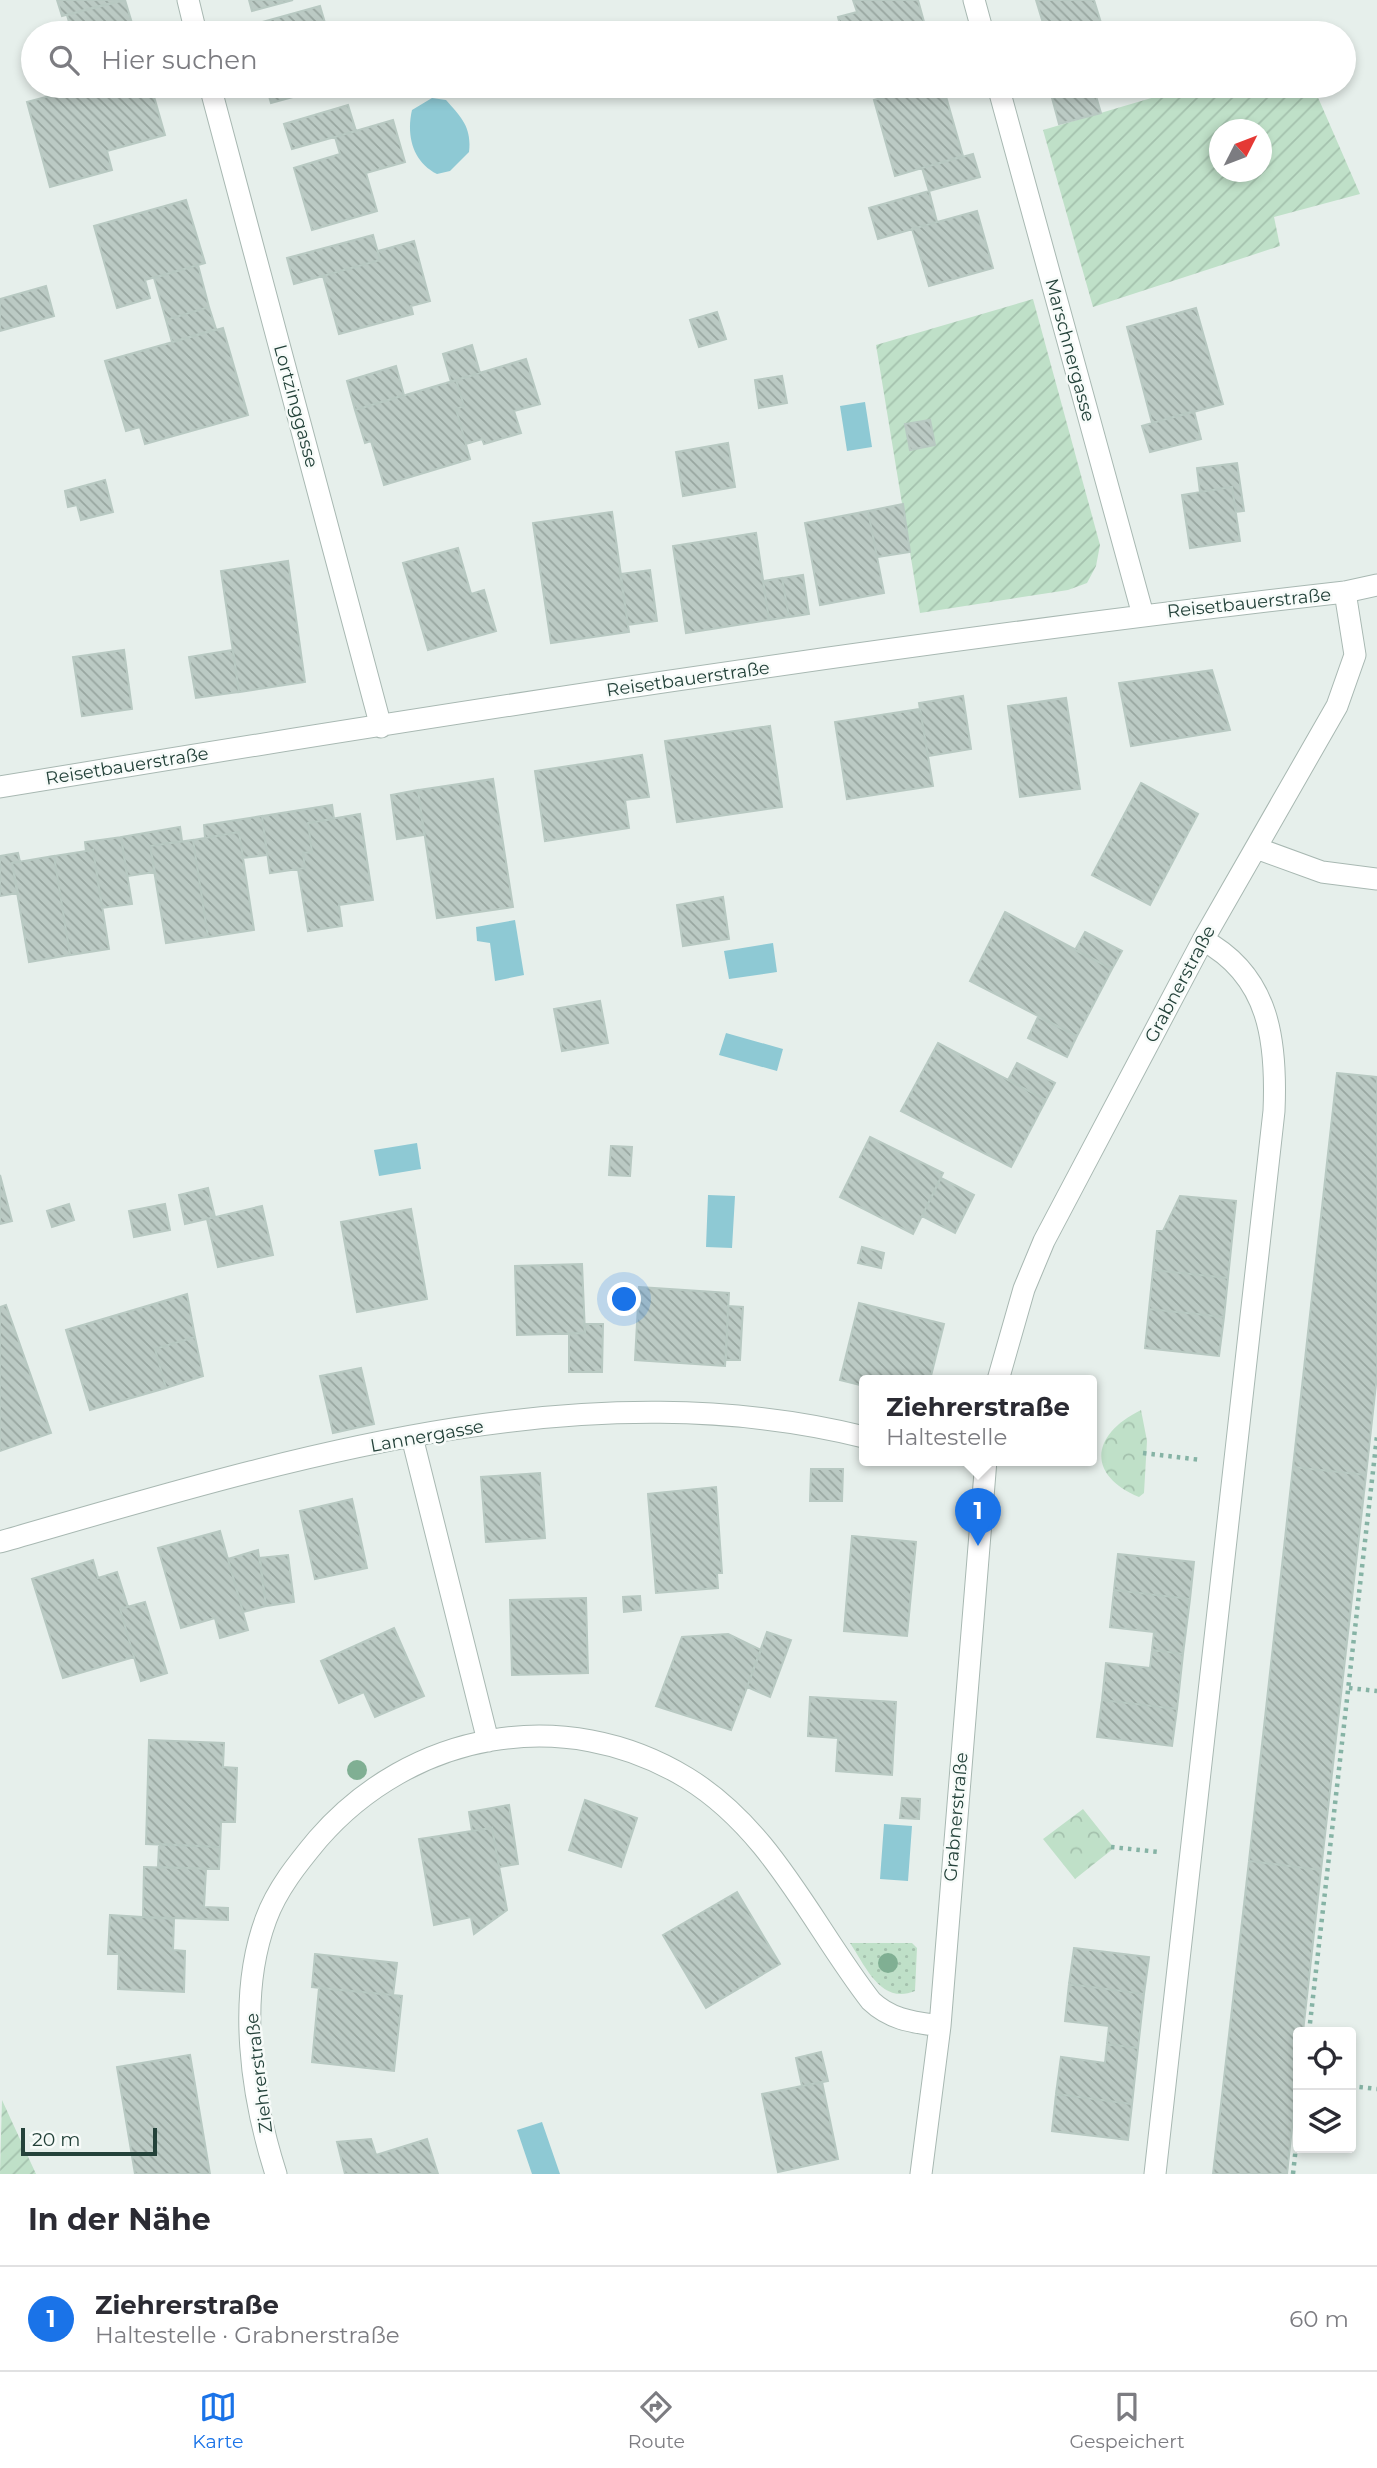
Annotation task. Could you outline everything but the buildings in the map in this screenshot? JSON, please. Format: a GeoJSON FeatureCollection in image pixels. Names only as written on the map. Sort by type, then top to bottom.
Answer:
{"type":"FeatureCollection","features":[{"type":"Feature","properties":{"kind":"street"},"geometry":{"type":"LineString","coordinates":[[188,0],[194,21]]}},
{"type":"Feature","properties":{"kind":"street"},"geometry":{"type":"LineString","coordinates":[[974,0],[980,21]]}},
{"type":"Feature","properties":{"kind":"street","name":"Lortzinggasse"},"geometry":{"type":"LineString","coordinates":[[214,98],[381,727]]}},
{"type":"Feature","properties":{"kind":"street","name":"Marschnergasse"},"geometry":{"type":"LineString","coordinates":[[1001,98],[1143,615]]}},
{"type":"Feature","properties":{"kind":"street","name":"Reisetbauerstraße"},"geometry":{"type":"LineString","coordinates":[[0,787],[650,684],[1143,615],[1345,592],[1377,585]]}},
{"type":"Feature","properties":{"kind":"street","name":"Grabnerstraße"},"geometry":{"type":"LineString","coordinates":[[999,1375],[1024,1289],[1044,1241],[1203,940],[1337,706],[1355,655],[1345,592]]}},
{"type":"Feature","properties":{"kind":"street"},"geometry":{"type":"LineString","coordinates":[[1256,848],[1322,872],[1377,879]]}},
{"type":"Feature","properties":{"kind":"street"},"geometry":{"type":"LineString","coordinates":[[1155,2174],[1276,1075],[1269,1031],[1253,984],[1233,959],[1203,940]]}},
{"type":"Feature","properties":{"kind":"street","name":"Lannergasse"},"geometry":{"type":"LineString","coordinates":[[0,1542],[239,1475],[412,1437],[502,1423],[596,1414],[786,1419],[859,1436]]}},
{"type":"Feature","properties":{"kind":"street"},"geometry":{"type":"LineString","coordinates":[[412,1437],[488,1741]]}},
{"type":"Feature","properties":{"kind":"street","name":"Grabnerstraße"},"geometry":{"type":"LineString","coordinates":[[921,2174],[940,2026],[986,1466]]}},
{"type":"Feature","properties":{"kind":"street","name":"Ziehrerstraße"},"geometry":{"type":"LineString","coordinates":[[276,2174],[258,2101],[250,2007],[252,1974],[267,1917],[298,1864],[360,1796],[385,1780],[428,1760],[488,1741],[537,1735],[598,1742],[643,1757],[686,1777],[717,1798],[752,1832],[871,2001],[884,2013],[901,2020],[940,2026]]}},
{"type":"Feature","properties":{"kind":"path"},"geometry":{"type":"LineString","coordinates":[[1310,2027],[1377,1436]]}},
{"type":"Feature","properties":{"kind":"path"},"geometry":{"type":"LineString","coordinates":[[1143,1452],[1235,1465]]}},
{"type":"Feature","properties":{"kind":"path"},"geometry":{"type":"LineString","coordinates":[[1349,1688],[1377,1691]]}},
{"type":"Feature","properties":{"kind":"path"},"geometry":{"type":"LineString","coordinates":[[1111,1847],[1191,1856]]}},
{"type":"Feature","properties":{"kind":"path"},"geometry":{"type":"LineString","coordinates":[[1356,2087],[1377,2089]]}},
{"type":"Feature","properties":{"kind":"path"},"geometry":{"type":"LineString","coordinates":[[1293,2174],[1295,2153]]}},
{"type":"Feature","properties":{"kind":"green space"},"geometry":{"type":"Polygon","coordinates":[[[1151,98],[1318,98],[1360,194],[1274,217],[1280,246],[1093,307],[1043,130],[1151,98]]]}},
{"type":"Feature","properties":{"kind":"green space"},"geometry":{"type":"Polygon","coordinates":[[[1033,299],[1100,545],[1096,566],[1087,583],[1068,590],[920,613],[876,345],[1033,299]]]}},
{"type":"Feature","properties":{"kind":"green space"},"geometry":{"type":"Polygon","coordinates":[[[1141,1410],[1147,1441],[1144,1493],[1139,1497],[1122,1488],[1110,1477],[1103,1466],[1101,1454],[1112,1430],[1141,1410]]]}},
{"type":"Feature","properties":{"kind":"green space"},"geometry":{"type":"Polygon","coordinates":[[[1083,1809],[1114,1848],[1075,1879],[1043,1839],[1083,1809]]]}},
{"type":"Feature","properties":{"kind":"green space"},"geometry":{"type":"Polygon","coordinates":[[[850,1943],[912,1943],[917,1948],[915,1991],[903,1994],[884,1988],[869,1972],[850,1943]]]}},
{"type":"Feature","properties":{"kind":"green space"},"geometry":{"type":"Polygon","coordinates":[[[2,2100],[36,2174],[0,2174],[2,2100]]]}},
{"type":"Feature","properties":{"kind":"water"},"geometry":{"type":"Polygon","coordinates":[[[432,98],[446,100],[464,123],[469,136],[469,152],[450,171],[437,174],[422,163],[417,155],[410,129],[412,110],[432,98]]]}},
{"type":"Feature","properties":{"kind":"water"},"geometry":{"type":"Polygon","coordinates":[[[865,402],[872,447],[847,451],[840,406],[865,402]]]}},
{"type":"Feature","properties":{"kind":"water"},"geometry":{"type":"Polygon","coordinates":[[[515,920],[524,975],[495,981],[490,943],[477,941],[476,927],[515,920]]]}},
{"type":"Feature","properties":{"kind":"water"},"geometry":{"type":"Polygon","coordinates":[[[773,943],[777,972],[729,979],[724,951],[773,943]]]}},
{"type":"Feature","properties":{"kind":"water"},"geometry":{"type":"Polygon","coordinates":[[[726,1033],[783,1049],[777,1071],[719,1055],[726,1033]]]}},
{"type":"Feature","properties":{"kind":"water"},"geometry":{"type":"Polygon","coordinates":[[[417,1143],[421,1169],[379,1176],[374,1150],[417,1143]]]}},
{"type":"Feature","properties":{"kind":"water"},"geometry":{"type":"Polygon","coordinates":[[[708,1195],[735,1196],[732,1248],[706,1247],[708,1195]]]}},
{"type":"Feature","properties":{"kind":"water"},"geometry":{"type":"Polygon","coordinates":[[[884,1824],[912,1826],[908,1881],[880,1879],[884,1824]]]}},
{"type":"Feature","properties":{"kind":"water"},"geometry":{"type":"Polygon","coordinates":[[[542,2122],[560,2174],[532,2174],[517,2130],[542,2122]]]}},
{"type":"Feature","properties":{"kind":"place","name":"Ziehrerstraße"},"geometry":{"type":"Point","coordinates":[978,1546]}}]}
